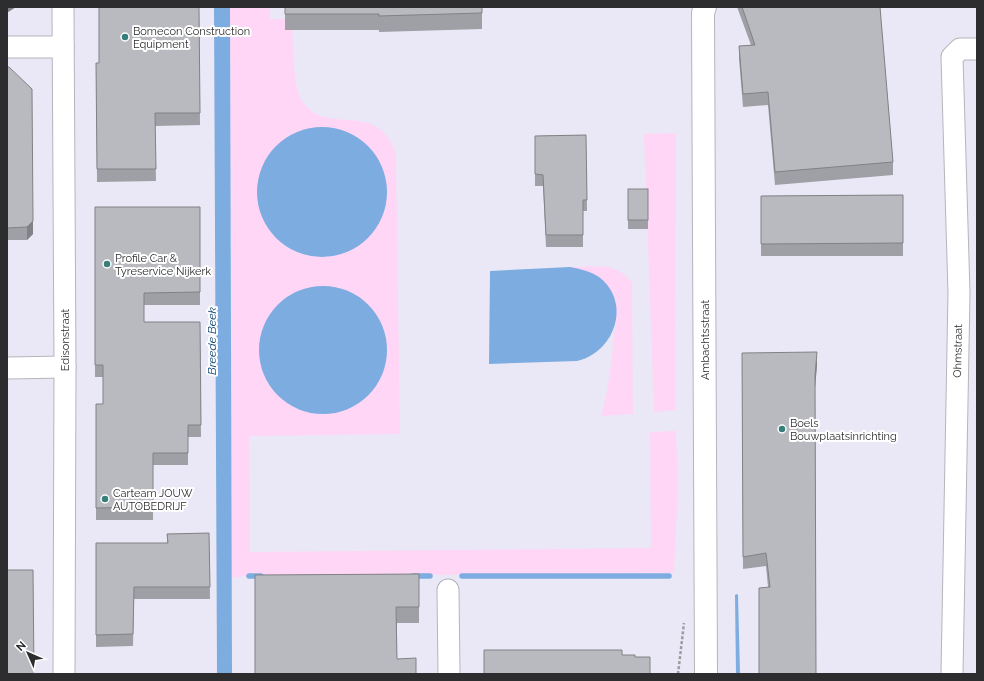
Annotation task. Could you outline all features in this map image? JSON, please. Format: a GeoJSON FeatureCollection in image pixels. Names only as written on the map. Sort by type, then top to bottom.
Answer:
{"type":"FeatureCollection","features":[{"type":"Feature","properties":{"kind":"main road","name":"Ambachtsstraat"},"geometry":{"type":"LineString","coordinates":[[705,7],[703,21],[706,674]]}},
{"type":"Feature","properties":{"kind":"street","name":"Edisonstraat"},"geometry":{"type":"LineString","coordinates":[[63,7],[65,367],[64,674]]}},
{"type":"Feature","properties":{"kind":"street"},"geometry":{"type":"LineString","coordinates":[[7,47],[63,47]]}},
{"type":"Feature","properties":{"kind":"street","name":"Ohmstraat"},"geometry":{"type":"LineString","coordinates":[[952,674],[968,292],[952,58],[960,49],[977,48]]}},
{"type":"Feature","properties":{"kind":"street"},"geometry":{"type":"LineString","coordinates":[[7,368],[65,367]]}},
{"type":"Feature","properties":{"kind":"street"},"geometry":{"type":"LineString","coordinates":[[448,590],[449,674]]}},
{"type":"Feature","properties":{"kind":"shaded area"},"geometry":{"type":"Polygon","coordinates":[[[7,7],[977,7],[977,674],[7,674],[7,7]]]}},
{"type":"Feature","properties":{"kind":"shaded area"},"geometry":{"type":"Polygon","coordinates":[[[230,7],[270,7],[270,19],[292,19],[294,60],[298,92],[301,99],[311,111],[323,117],[365,122],[377,127],[388,137],[396,155],[400,434],[249,436],[250,552],[651,548],[650,432],[676,431],[678,486],[674,573],[245,576],[232,578],[230,7]],[[373,151],[264,220],[278,239],[288,247],[384,172],[373,151]],[[291,294],[271,314],[260,337],[259,350],[261,362],[265,376],[272,389],[291,294]]]}},
{"type":"Feature","properties":{"kind":"shaded area"},"geometry":{"type":"Polygon","coordinates":[[[676,133],[675,410],[654,412],[644,134],[676,133]]]}},
{"type":"Feature","properties":{"kind":"shaded area"},"geometry":{"type":"Polygon","coordinates":[[[596,266],[612,268],[626,276],[632,283],[633,414],[601,416],[610,374],[615,307],[608,286],[599,278],[587,272],[570,267],[596,266]]]}},
{"type":"Feature","properties":{"kind":"water"},"geometry":{"type":"Polygon","coordinates":[[[214,7],[230,7],[232,674],[217,674],[214,7]]]}},
{"type":"Feature","properties":{"kind":"water"},"geometry":{"type":"Polygon","coordinates":[[[322,127],[335,128],[347,132],[368,146],[382,167],[386,179],[386,205],[382,217],[368,238],[347,252],[335,256],[322,257],[309,256],[297,252],[276,238],[262,217],[258,205],[257,192],[258,179],[262,167],[276,146],[297,132],[309,128],[322,127]]]}},
{"type":"Feature","properties":{"kind":"water"},"geometry":{"type":"Polygon","coordinates":[[[570,267],[581,269],[599,277],[609,287],[615,299],[617,312],[615,325],[601,348],[590,356],[577,361],[489,364],[490,271],[570,267]]]}},
{"type":"Feature","properties":{"kind":"water"},"geometry":{"type":"Polygon","coordinates":[[[329,286],[353,293],[364,300],[373,309],[382,325],[386,337],[386,363],[380,380],[373,391],[364,400],[353,407],[336,413],[317,414],[293,407],[282,400],[273,391],[266,380],[260,363],[259,344],[266,320],[273,309],[282,300],[293,293],[310,287],[329,286]]]}},
{"type":"Feature","properties":{"kind":"water"},"geometry":{"type":"Polygon","coordinates":[[[737,594],[740,674],[736,674],[735,595],[737,594]]]}},
{"type":"Feature","properties":{"kind":"building"},"geometry":{"type":"Polygon","coordinates":[[[99,7],[199,7],[200,113],[155,113],[156,169],[97,169],[96,63],[99,63],[99,7]]]}},
{"type":"Feature","properties":{"kind":"building"},"geometry":{"type":"Polygon","coordinates":[[[285,7],[482,7],[482,13],[379,16],[379,14],[285,14],[285,7]]]}},
{"type":"Feature","properties":{"kind":"building"},"geometry":{"type":"Polygon","coordinates":[[[742,7],[880,7],[893,162],[775,172],[768,92],[743,94],[739,46],[755,45],[742,7]]]}},
{"type":"Feature","properties":{"kind":"building"},"geometry":{"type":"Polygon","coordinates":[[[7,67],[9,67],[32,89],[33,221],[27,227],[7,228],[7,67]]]}},
{"type":"Feature","properties":{"kind":"building"},"geometry":{"type":"Polygon","coordinates":[[[586,135],[587,200],[583,200],[583,235],[546,235],[543,175],[535,174],[535,136],[586,135]]]}},
{"type":"Feature","properties":{"kind":"building"},"geometry":{"type":"Polygon","coordinates":[[[628,189],[648,189],[648,220],[628,220],[628,189]]]}},
{"type":"Feature","properties":{"kind":"building"},"geometry":{"type":"Polygon","coordinates":[[[903,195],[903,243],[761,244],[761,196],[903,195]]]}},
{"type":"Feature","properties":{"kind":"building"},"geometry":{"type":"Polygon","coordinates":[[[95,207],[200,207],[200,292],[144,293],[144,322],[200,322],[201,425],[188,425],[188,453],[153,453],[153,507],[96,508],[96,404],[103,404],[103,365],[95,365],[95,207]]]}},
{"type":"Feature","properties":{"kind":"building"},"geometry":{"type":"Polygon","coordinates":[[[817,352],[815,375],[816,674],[759,674],[759,588],[770,587],[766,553],[743,557],[742,353],[817,352]]]}},
{"type":"Feature","properties":{"kind":"building"},"geometry":{"type":"Polygon","coordinates":[[[209,533],[210,587],[134,587],[133,634],[96,635],[96,543],[168,543],[167,534],[209,533]]]}},
{"type":"Feature","properties":{"kind":"building"},"geometry":{"type":"Polygon","coordinates":[[[7,570],[33,570],[34,674],[7,674],[7,570]]]}},
{"type":"Feature","properties":{"kind":"building"},"geometry":{"type":"Polygon","coordinates":[[[419,574],[419,607],[396,607],[397,659],[416,658],[416,674],[255,674],[255,575],[419,574]]]}},
{"type":"Feature","properties":{"kind":"building"},"geometry":{"type":"Polygon","coordinates":[[[484,650],[622,650],[622,655],[650,657],[650,674],[484,674],[484,650]]]}},
{"type":"Feature","properties":{"kind":"waterway"},"geometry":{"type":"LineString","coordinates":[[249,576],[261,576]]}},
{"type":"Feature","properties":{"kind":"waterway"},"geometry":{"type":"LineString","coordinates":[[413,576],[430,576]]}},
{"type":"Feature","properties":{"kind":"waterway"},"geometry":{"type":"LineString","coordinates":[[462,576],[669,576]]}},
{"type":"Feature","properties":{"kind":"place","name":"Bomecon Construction Equipment"},"geometry":{"type":"Point","coordinates":[125,37]}},
{"type":"Feature","properties":{"kind":"place","name":"Profile Car & Tyreservice Nijkerk"},"geometry":{"type":"Point","coordinates":[107,264]}},
{"type":"Feature","properties":{"kind":"place","name":"Boels Bouwplaatsinrichting"},"geometry":{"type":"Point","coordinates":[782,429]}},
{"type":"Feature","properties":{"kind":"place","name":"Carteam JOUW AUTOBEDRIJF"},"geometry":{"type":"Point","coordinates":[105,499]}},
{"type":"Feature","properties":{"kind":"water label","name":"Breede Beek"},"geometry":{"type":"Point","coordinates":[212,341]}}]}
